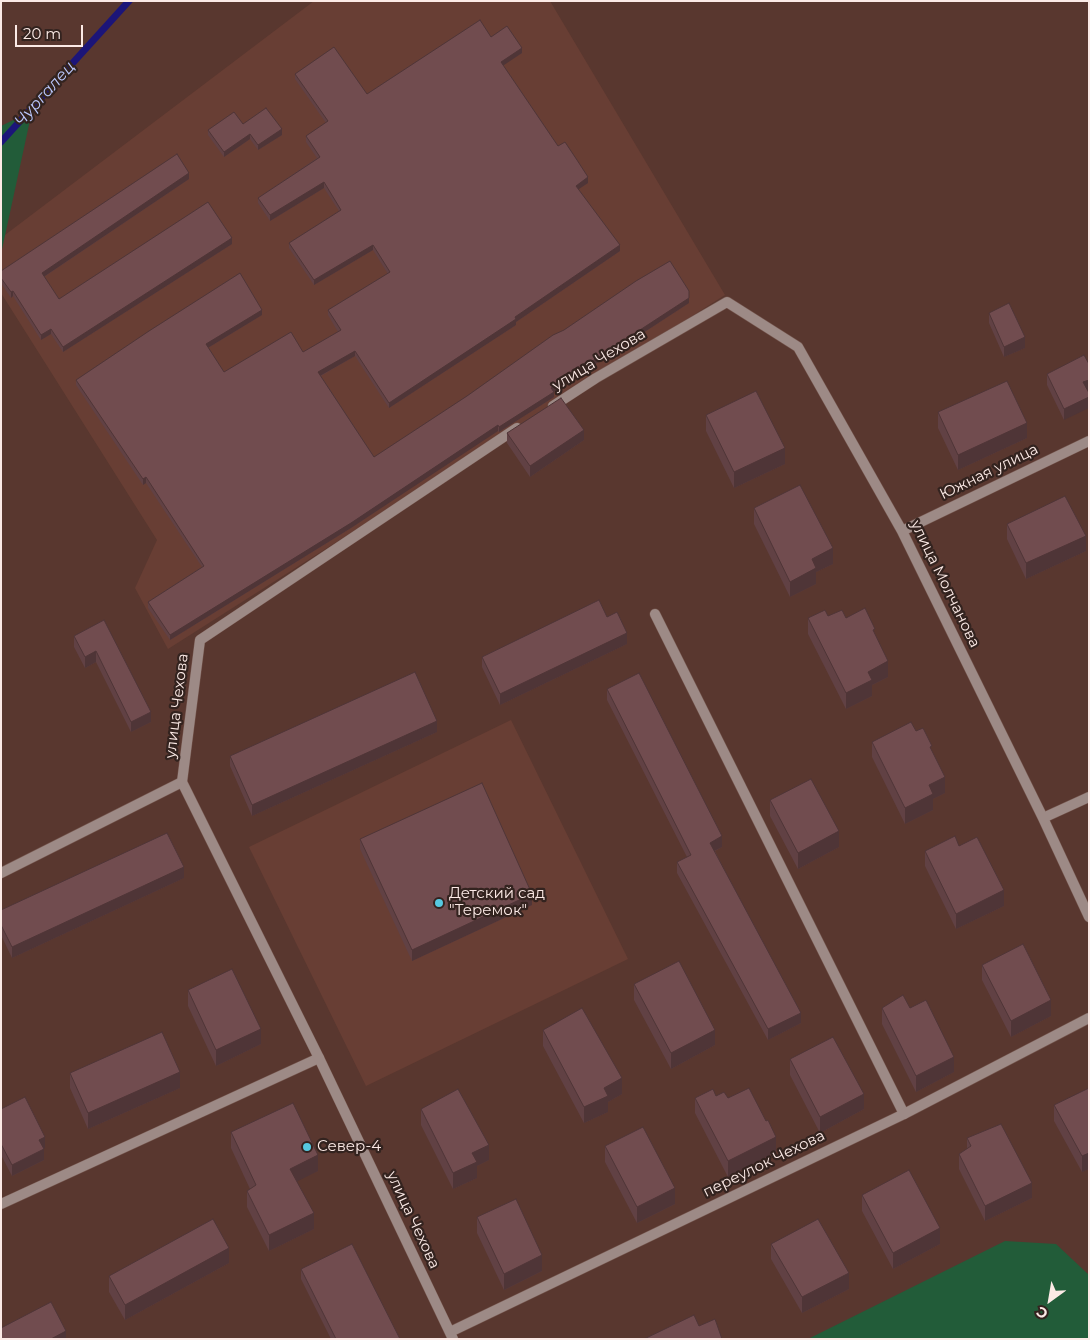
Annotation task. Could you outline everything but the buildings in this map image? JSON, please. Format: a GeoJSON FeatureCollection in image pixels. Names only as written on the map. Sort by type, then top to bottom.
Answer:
{"type":"FeatureCollection","features":[{"type":"Feature","properties":{"kind":"street","name":"улица Чехова"},"geometry":{"type":"LineString","coordinates":[[547,410],[596,378],[726,302]]}},
{"type":"Feature","properties":{"kind":"street","name":"улица Молчанова"},"geometry":{"type":"LineString","coordinates":[[726,302],[798,347],[902,531],[1043,818],[1089,917]]}},
{"type":"Feature","properties":{"kind":"street","name":"улица Чехова"},"geometry":{"type":"LineString","coordinates":[[451,1335],[320,1058],[182,782],[200,640],[522,425]]}},
{"type":"Feature","properties":{"kind":"street","name":"Южная улица"},"geometry":{"type":"LineString","coordinates":[[902,531],[1089,441]]}},
{"type":"Feature","properties":{"kind":"street"},"geometry":{"type":"LineString","coordinates":[[655,614],[904,1114]]}},
{"type":"Feature","properties":{"kind":"street"},"geometry":{"type":"LineString","coordinates":[[1,873],[182,782]]}},
{"type":"Feature","properties":{"kind":"street"},"geometry":{"type":"LineString","coordinates":[[1043,818],[1089,797]]}},
{"type":"Feature","properties":{"kind":"street","name":"переулок Чехова"},"geometry":{"type":"LineString","coordinates":[[451,1335],[904,1114],[1089,1018]]}},
{"type":"Feature","properties":{"kind":"street"},"geometry":{"type":"LineString","coordinates":[[1,1204],[320,1058]]}},
{"type":"Feature","properties":{"kind":"shaded area"},"geometry":{"type":"Polygon","coordinates":[[[314,1],[550,1],[725,295],[168,649],[135,588],[157,540],[1,293],[1,238],[314,1]]]}},
{"type":"Feature","properties":{"kind":"shaded area","name":"Детский сад \"Теремок\""},"geometry":{"type":"Polygon","coordinates":[[[511,720],[628,959],[366,1086],[249,847],[511,720]]]}},
{"type":"Feature","properties":{"kind":"green space"},"geometry":{"type":"Polygon","coordinates":[[[32,111],[1,254],[1,126],[32,111]]]}},
{"type":"Feature","properties":{"kind":"green space"},"geometry":{"type":"Polygon","coordinates":[[[1005,1241],[1056,1244],[1089,1275],[1089,1339],[808,1339],[1005,1241]]]}},
{"type":"Feature","properties":{"kind":"waterway","name":"Чургалец"},"geometry":{"type":"LineString","coordinates":[[1,142],[129,1]]}},
{"type":"Feature","properties":{"kind":"place","name":"Детский сад \"Теремок\""},"geometry":{"type":"Point","coordinates":[439,903]}},
{"type":"Feature","properties":{"kind":"place","name":"Север-4"},"geometry":{"type":"Point","coordinates":[307,1147]}}]}
